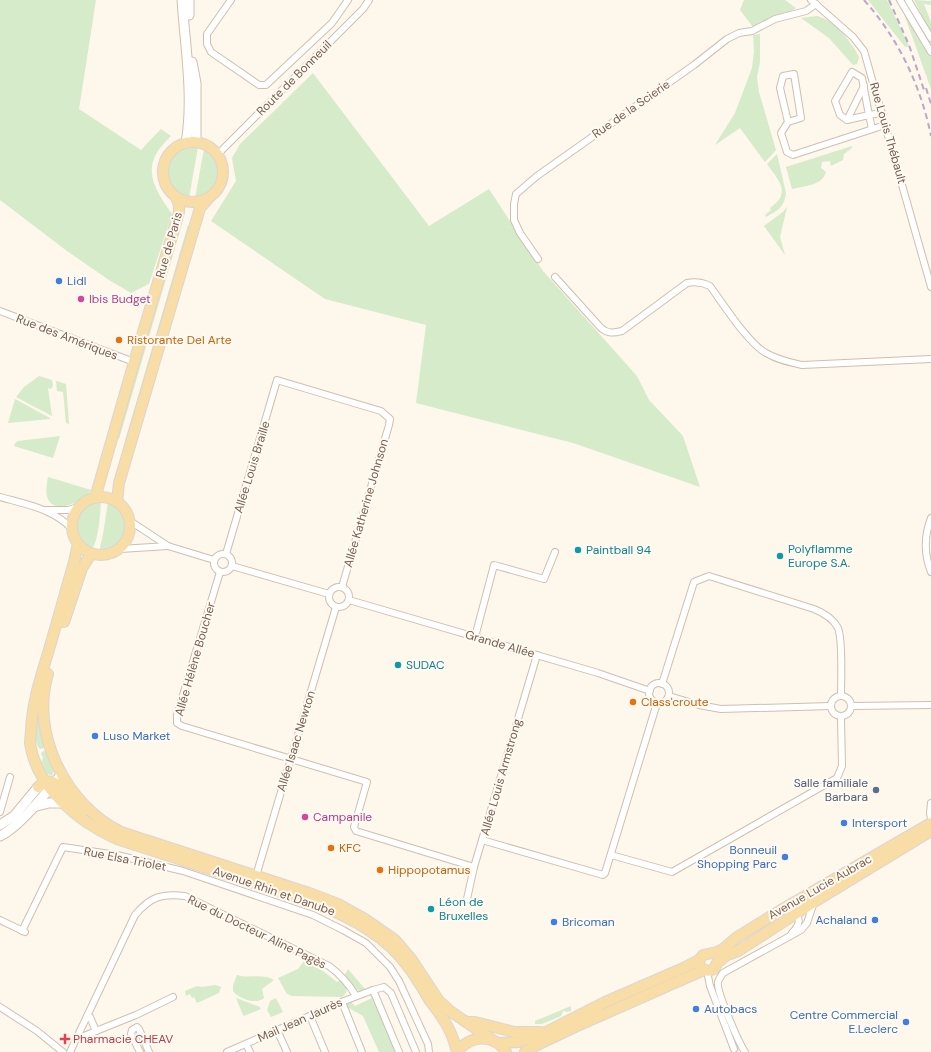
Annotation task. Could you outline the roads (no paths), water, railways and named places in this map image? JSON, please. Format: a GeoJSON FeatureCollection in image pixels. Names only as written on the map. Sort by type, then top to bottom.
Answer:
{"type":"FeatureCollection","features":[{"type":"Feature","properties":{"kind":"main road"},"geometry":{"type":"LineString","coordinates":[[182,0],[189,90],[191,142]]}},
{"type":"Feature","properties":{"kind":"main road"},"geometry":{"type":"LineString","coordinates":[[189,0],[191,59],[196,83],[191,142]]}},
{"type":"Feature","properties":{"kind":"main road"},"geometry":{"type":"LineString","coordinates":[[191,142],[208,146],[218,155],[224,170],[222,182],[214,194],[208,199],[191,203],[176,197],[170,192],[163,176],[164,167],[166,159],[178,146],[191,142]]}},
{"type":"Feature","properties":{"kind":"main road","name":"Rue de Paris"},"geometry":{"type":"LineString","coordinates":[[95,498],[179,212],[179,205],[176,197]]}},
{"type":"Feature","properties":{"kind":"main road","name":"Rue de Paris"},"geometry":{"type":"LineString","coordinates":[[117,502],[119,483],[200,208],[208,199]]}},
{"type":"Feature","properties":{"kind":"main road"},"geometry":{"type":"LineString","coordinates":[[105,497],[117,502],[124,508],[130,521],[130,531],[127,540],[120,549],[110,554],[102,556],[91,554],[78,544],[73,536],[72,521],[75,513],[79,507],[88,500],[95,498],[105,497]]}},
{"type":"Feature","properties":{"kind":"main road"},"geometry":{"type":"LineString","coordinates":[[0,836],[8,832],[33,807],[46,782],[30,742],[36,692],[78,544]]}},
{"type":"Feature","properties":{"kind":"main road"},"geometry":{"type":"LineString","coordinates":[[91,554],[83,565],[67,611],[46,681],[43,701],[46,736],[52,754],[62,774],[82,803],[95,817]]}},
{"type":"Feature","properties":{"kind":"main road"},"geometry":{"type":"LineString","coordinates":[[0,825],[14,816],[46,782],[62,774]]}},
{"type":"Feature","properties":{"kind":"main road"},"geometry":{"type":"LineString","coordinates":[[46,782],[59,785],[80,810],[95,817]]}},
{"type":"Feature","properties":{"kind":"main road","name":"Avenue Rhin et Danube"},"geometry":{"type":"LineString","coordinates":[[46,782],[62,803],[81,819],[117,839],[315,903],[347,916],[371,931],[394,950],[409,967],[432,1004],[442,1016],[454,1039],[457,1052]]}},
{"type":"Feature","properties":{"kind":"main road"},"geometry":{"type":"LineString","coordinates":[[33,807],[49,802],[62,803]]}},
{"type":"Feature","properties":{"kind":"main road","name":"Avenue Rhin et Danube"},"geometry":{"type":"LineString","coordinates":[[95,817],[109,827],[121,832],[312,894],[338,904],[365,919],[395,940],[412,960],[439,1001],[450,1011],[501,1045]]}},
{"type":"Feature","properties":{"kind":"main road","name":"Avenue Lucie Aubrac"},"geometry":{"type":"LineString","coordinates":[[457,1052],[464,1044],[481,1038],[501,1045],[522,1041],[546,1032],[605,1002],[681,970],[699,960],[703,955],[723,949],[737,937],[786,907],[931,823]]}},
{"type":"Feature","properties":{"kind":"main road","name":"Avenue Lucie Aubrac"},"geometry":{"type":"LineString","coordinates":[[525,1052],[624,1004],[685,978],[706,974],[714,969],[717,963],[727,956],[738,951],[814,902],[931,831]]}},
{"type":"Feature","properties":{"kind":"main road"},"geometry":{"type":"LineString","coordinates":[[710,953],[717,959],[717,963]]}},
{"type":"Feature","properties":{"kind":"main road"},"geometry":{"type":"LineString","coordinates":[[699,960],[700,966],[706,974]]}},
{"type":"Feature","properties":{"kind":"main road"},"geometry":{"type":"LineString","coordinates":[[468,1022],[475,1022],[514,1032],[546,1032]]}},
{"type":"Feature","properties":{"kind":"main road"},"geometry":{"type":"LineString","coordinates":[[536,1052],[543,1042]]}},
{"type":"Feature","properties":{"kind":"street"},"geometry":{"type":"LineString","coordinates":[[232,0],[207,34],[207,44],[211,52],[258,85],[266,85],[332,23],[348,0]]}},
{"type":"Feature","properties":{"kind":"street","name":"Route de Bonneuil"},"geometry":{"type":"LineString","coordinates":[[218,155],[363,9],[369,0]]}},
{"type":"Feature","properties":{"kind":"street"},"geometry":{"type":"LineString","coordinates":[[900,0],[931,52]]}},
{"type":"Feature","properties":{"kind":"street"},"geometry":{"type":"LineString","coordinates":[[908,0],[931,38]]}},
{"type":"Feature","properties":{"kind":"street","name":"Rue Louis Thébault"},"geometry":{"type":"LineString","coordinates":[[813,2],[853,37],[862,47],[886,125],[931,287]]}},
{"type":"Feature","properties":{"kind":"street","name":"Rue de la Scierie"},"geometry":{"type":"LineString","coordinates":[[538,259],[520,233],[514,220],[514,204],[516,194],[537,176],[727,39],[738,34],[752,31],[775,19],[806,11],[813,2]]}},
{"type":"Feature","properties":{"kind":"street"},"geometry":{"type":"LineString","coordinates":[[846,120],[840,115],[835,101],[852,72],[862,78],[872,129]]}},
{"type":"Feature","properties":{"kind":"street"},"geometry":{"type":"LineString","coordinates":[[788,122],[780,88],[783,76],[794,74],[801,118],[788,122],[781,133],[787,152],[794,155],[886,125]]}},
{"type":"Feature","properties":{"kind":"street"},"geometry":{"type":"LineString","coordinates":[[846,120],[864,86]]}},
{"type":"Feature","properties":{"kind":"street"},"geometry":{"type":"LineString","coordinates":[[846,120],[882,113]]}},
{"type":"Feature","properties":{"kind":"street"},"geometry":{"type":"LineString","coordinates":[[555,277],[606,332],[614,333],[622,331],[687,283],[702,282],[710,286],[755,345],[765,353],[782,361],[802,365],[931,359]]}},
{"type":"Feature","properties":{"kind":"street","name":"Rue des Amériques"},"geometry":{"type":"LineString","coordinates":[[0,311],[134,362]]}},
{"type":"Feature","properties":{"kind":"street","name":"Allée Louis Braille"},"geometry":{"type":"LineString","coordinates":[[226,554],[278,380],[380,411],[390,419]]}},
{"type":"Feature","properties":{"kind":"street","name":"Allée Katherine Johnson"},"geometry":{"type":"LineString","coordinates":[[342,587],[390,419]]}},
{"type":"Feature","properties":{"kind":"street"},"geometry":{"type":"LineString","coordinates":[[0,497],[45,510],[65,521],[72,529]]}},
{"type":"Feature","properties":{"kind":"street"},"geometry":{"type":"LineString","coordinates":[[45,510],[68,510],[79,507]]}},
{"type":"Feature","properties":{"kind":"street"},"geometry":{"type":"LineString","coordinates":[[931,518],[926,535],[925,548],[931,572]]}},
{"type":"Feature","properties":{"kind":"street"},"geometry":{"type":"LineString","coordinates":[[130,521],[168,546],[214,560]]}},
{"type":"Feature","properties":{"kind":"street"},"geometry":{"type":"LineString","coordinates":[[120,549],[168,546]]}},
{"type":"Feature","properties":{"kind":"street"},"geometry":{"type":"LineString","coordinates":[[475,637],[494,565],[544,579],[555,552]]}},
{"type":"Feature","properties":{"kind":"street"},"geometry":{"type":"LineString","coordinates":[[226,554],[231,559],[232,566],[227,572],[220,572],[214,568],[214,560],[218,555],[226,554]]}},
{"type":"Feature","properties":{"kind":"street"},"geometry":{"type":"LineString","coordinates":[[232,566],[329,594]]}},
{"type":"Feature","properties":{"kind":"street","name":"Allée Hélène Boucher"},"geometry":{"type":"LineString","coordinates":[[220,572],[177,715],[177,723],[182,726],[291,758]]}},
{"type":"Feature","properties":{"kind":"street"},"geometry":{"type":"LineString","coordinates":[[662,684],[694,582],[709,576],[825,614],[838,628],[840,637],[841,696]]}},
{"type":"Feature","properties":{"kind":"street"},"geometry":{"type":"LineString","coordinates":[[342,587],[348,592],[349,600],[344,606],[336,607],[330,602],[329,594],[334,588],[342,587]]}},
{"type":"Feature","properties":{"kind":"street","name":"Grande Allée"},"geometry":{"type":"LineString","coordinates":[[349,600],[598,673],[650,691]]}},
{"type":"Feature","properties":{"kind":"street","name":"Allée Isaac Newton"},"geometry":{"type":"LineString","coordinates":[[256,876],[336,607]]}},
{"type":"Feature","properties":{"kind":"street","name":"Allée Louis Armstrong"},"geometry":{"type":"LineString","coordinates":[[467,899],[474,867],[537,655]]}},
{"type":"Feature","properties":{"kind":"street"},"geometry":{"type":"LineString","coordinates":[[662,684],[668,689],[669,696],[664,702],[657,703],[651,698],[650,691],[655,685],[662,684]]}},
{"type":"Feature","properties":{"kind":"street"},"geometry":{"type":"LineString","coordinates":[[669,696],[699,705],[721,709],[830,706]]}},
{"type":"Feature","properties":{"kind":"street"},"geometry":{"type":"LineString","coordinates":[[841,696],[848,699],[851,706],[848,714],[841,717],[834,714],[830,706],[834,699],[841,696]]}},
{"type":"Feature","properties":{"kind":"street"},"geometry":{"type":"LineString","coordinates":[[482,840],[600,875],[605,873],[657,703]]}},
{"type":"Feature","properties":{"kind":"street"},"geometry":{"type":"LineString","coordinates":[[851,706],[931,705]]}},
{"type":"Feature","properties":{"kind":"street"},"geometry":{"type":"LineString","coordinates":[[611,855],[672,872],[837,778],[842,766],[841,717]]}},
{"type":"Feature","properties":{"kind":"street"},"geometry":{"type":"LineString","coordinates":[[291,758],[367,782],[354,827],[356,831],[474,867]]}},
{"type":"Feature","properties":{"kind":"street"},"geometry":{"type":"LineString","coordinates":[[0,812],[10,777]]}},
{"type":"Feature","properties":{"kind":"street"},"geometry":{"type":"LineString","coordinates":[[931,803],[931,819]]}},
{"type":"Feature","properties":{"kind":"street","name":"Rue Elsa Triolet"},"geometry":{"type":"LineString","coordinates":[[0,920],[23,931],[63,847],[117,854],[183,871],[313,915],[366,943],[390,966],[399,981],[428,1044],[429,1052]]}},
{"type":"Feature","properties":{"kind":"street","name":"Rue du Docteur Aline Pagès"},"geometry":{"type":"LineString","coordinates":[[70,1052],[135,915],[152,899],[170,894],[184,896],[329,966],[346,982],[356,996]]}},
{"type":"Feature","properties":{"kind":"street"},"geometry":{"type":"LineString","coordinates":[[706,974],[733,1050],[743,1050],[719,991],[718,982],[723,973],[801,930],[807,923],[814,902]]}},
{"type":"Feature","properties":{"kind":"street"},"geometry":{"type":"LineString","coordinates":[[786,907],[797,913],[799,916],[799,923],[790,936]]}},
{"type":"Feature","properties":{"kind":"street"},"geometry":{"type":"LineString","coordinates":[[400,1052],[373,990],[384,987],[391,993],[416,1052]]}},
{"type":"Feature","properties":{"kind":"street","name":"Mail Jean Jaurès"},"geometry":{"type":"LineString","coordinates":[[227,1052],[373,990]]}},
{"type":"Feature","properties":{"kind":"street"},"geometry":{"type":"LineString","coordinates":[[76,1040],[136,1015],[173,997]]}},
{"type":"Feature","properties":{"kind":"street"},"geometry":{"type":"LineString","coordinates":[[342,1002],[362,1052]]}},
{"type":"Feature","properties":{"kind":"street"},"geometry":{"type":"LineString","coordinates":[[0,1007],[37,1031],[63,1052]]}},
{"type":"Feature","properties":{"kind":"street"},"geometry":{"type":"LineString","coordinates":[[87,1016],[90,1017],[96,1031]]}},
{"type":"Feature","properties":{"kind":"street"},"geometry":{"type":"LineString","coordinates":[[310,1016],[325,1052]]}},
{"type":"Feature","properties":{"kind":"street"},"geometry":{"type":"LineString","coordinates":[[140,1052],[132,1034],[132,1030],[134,1028],[139,1030],[149,1052]]}},
{"type":"Feature","properties":{"kind":"street"},"geometry":{"type":"LineString","coordinates":[[277,1030],[287,1052]]}},
{"type":"Feature","properties":{"kind":"street"},"geometry":{"type":"LineString","coordinates":[[246,1044],[250,1052]]}},
{"type":"Feature","properties":{"kind":"railway"},"geometry":{"type":"LineString","coordinates":[[864,0],[898,47],[921,99],[931,136]]}},
{"type":"Feature","properties":{"kind":"railway"},"geometry":{"type":"LineString","coordinates":[[889,0],[909,45],[925,93]]}},
{"type":"Feature","properties":{"kind":"railway"},"geometry":{"type":"LineString","coordinates":[[926,88],[931,104]]}},
{"type":"Feature","properties":{"kind":"place","name":"Lidl"},"geometry":{"type":"Point","coordinates":[59,281]}},
{"type":"Feature","properties":{"kind":"place","name":"Ibis Budget"},"geometry":{"type":"Point","coordinates":[81,299]}},
{"type":"Feature","properties":{"kind":"place","name":"Ristorante Del Arte"},"geometry":{"type":"Point","coordinates":[119,340]}},
{"type":"Feature","properties":{"kind":"place","name":"Paintball 94"},"geometry":{"type":"Point","coordinates":[578,550]}},
{"type":"Feature","properties":{"kind":"place","name":"Polyflamme Europe S.A."},"geometry":{"type":"Point","coordinates":[780,556]}},
{"type":"Feature","properties":{"kind":"place","name":"SUDAC"},"geometry":{"type":"Point","coordinates":[398,665]}},
{"type":"Feature","properties":{"kind":"place","name":"Class'croute"},"geometry":{"type":"Point","coordinates":[633,702]}},
{"type":"Feature","properties":{"kind":"place","name":"Luso Market"},"geometry":{"type":"Point","coordinates":[95,736]}},
{"type":"Feature","properties":{"kind":"place","name":"Salle familiale Barbara"},"geometry":{"type":"Point","coordinates":[876,790]}},
{"type":"Feature","properties":{"kind":"place","name":"Campanile"},"geometry":{"type":"Point","coordinates":[305,817]}},
{"type":"Feature","properties":{"kind":"place","name":"Intersport"},"geometry":{"type":"Point","coordinates":[844,823]}},
{"type":"Feature","properties":{"kind":"place","name":"KFC"},"geometry":{"type":"Point","coordinates":[331,848]}},
{"type":"Feature","properties":{"kind":"place","name":"Bonneuil Shopping Parc"},"geometry":{"type":"Point","coordinates":[785,857]}},
{"type":"Feature","properties":{"kind":"place","name":"Hippopotamus"},"geometry":{"type":"Point","coordinates":[380,870]}},
{"type":"Feature","properties":{"kind":"place","name":"Léon de Bruxelles"},"geometry":{"type":"Point","coordinates":[431,909]}},
{"type":"Feature","properties":{"kind":"place","name":"Achaland"},"geometry":{"type":"Point","coordinates":[875,920]}},
{"type":"Feature","properties":{"kind":"place","name":"Bricoman"},"geometry":{"type":"Point","coordinates":[554,922]}},
{"type":"Feature","properties":{"kind":"place","name":"Autobacs"},"geometry":{"type":"Point","coordinates":[696,1009]}},
{"type":"Feature","properties":{"kind":"place","name":"Centre Commercial E.Leclerc"},"geometry":{"type":"Point","coordinates":[906,1022]}},
{"type":"Feature","properties":{"kind":"place","name":"Pharmacie CHEAV"},"geometry":{"type":"Point","coordinates":[65,1039]}}]}
